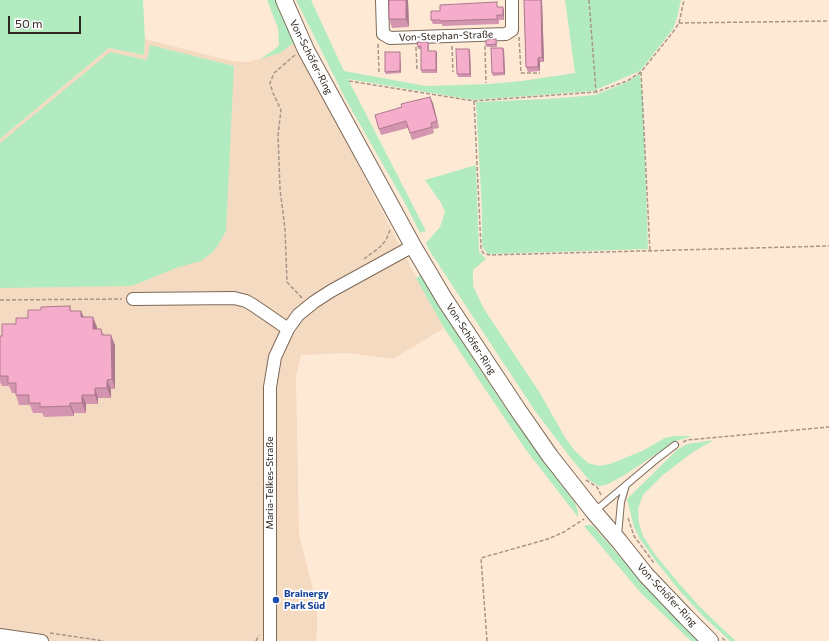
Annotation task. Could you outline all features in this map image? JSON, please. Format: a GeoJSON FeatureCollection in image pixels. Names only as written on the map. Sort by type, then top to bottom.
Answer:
{"type":"FeatureCollection","features":[{"type":"Feature","properties":{"kind":"main road","name":"Von-Schöfer-Ring"},"geometry":{"type":"LineString","coordinates":[[284,0],[306,51],[413,246],[445,300],[518,410],[550,456],[600,508],[619,541],[647,576],[686,617],[716,639]]}},
{"type":"Feature","properties":{"kind":"street"},"geometry":{"type":"LineString","coordinates":[[382,0],[383,34]]}},
{"type":"Feature","properties":{"kind":"street"},"geometry":{"type":"LineString","coordinates":[[512,0],[512,30]]}},
{"type":"Feature","properties":{"kind":"street","name":"Von-Stephan-Straße"},"geometry":{"type":"LineString","coordinates":[[383,34],[390,38],[506,34],[512,30]]}},
{"type":"Feature","properties":{"kind":"street","name":"Maria-Telkes-Straße"},"geometry":{"type":"LineString","coordinates":[[270,641],[270,387],[275,357],[288,329],[298,315],[314,302],[331,291],[413,246]]}},
{"type":"Feature","properties":{"kind":"street"},"geometry":{"type":"LineString","coordinates":[[133,299],[234,298],[254,304],[288,329]]}},
{"type":"Feature","properties":{"kind":"street"},"geometry":{"type":"LineString","coordinates":[[0,635],[43,637]]}},
{"type":"Feature","properties":{"kind":"lane"},"geometry":{"type":"LineString","coordinates":[[600,508],[658,458],[676,445]]}},
{"type":"Feature","properties":{"kind":"lane"},"geometry":{"type":"LineString","coordinates":[[619,541],[621,502],[626,485]]}},
{"type":"Feature","properties":{"kind":"path"},"geometry":{"type":"LineString","coordinates":[[589,0],[596,92]]}},
{"type":"Feature","properties":{"kind":"path"},"geometry":{"type":"LineString","coordinates":[[349,81],[474,101],[596,92],[627,81],[641,72],[679,23],[684,0]]}},
{"type":"Feature","properties":{"kind":"path"},"geometry":{"type":"LineString","coordinates":[[679,23],[829,21]]}},
{"type":"Feature","properties":{"kind":"path"},"geometry":{"type":"LineString","coordinates":[[512,30],[520,38],[521,74],[540,73]]}},
{"type":"Feature","properties":{"kind":"path"},"geometry":{"type":"LineString","coordinates":[[379,72],[378,43],[383,34]]}},
{"type":"Feature","properties":{"kind":"path"},"geometry":{"type":"LineString","coordinates":[[485,34],[486,83]]}},
{"type":"Feature","properties":{"kind":"path"},"geometry":{"type":"LineString","coordinates":[[452,36],[453,72]]}},
{"type":"Feature","properties":{"kind":"path"},"geometry":{"type":"LineString","coordinates":[[416,37],[417,70]]}},
{"type":"Feature","properties":{"kind":"path"},"geometry":{"type":"LineString","coordinates":[[300,302],[303,299],[287,282],[285,229],[280,190],[278,135],[281,110],[270,83],[271,78],[278,68],[295,55],[306,51]]}},
{"type":"Feature","properties":{"kind":"path"},"geometry":{"type":"LineString","coordinates":[[641,72],[650,252]]}},
{"type":"Feature","properties":{"kind":"path"},"geometry":{"type":"LineString","coordinates":[[474,101],[481,248],[483,253],[490,255],[650,252],[829,246]]}},
{"type":"Feature","properties":{"kind":"path"},"geometry":{"type":"LineString","coordinates":[[362,262],[386,240],[390,231],[390,221],[397,217]]}},
{"type":"Feature","properties":{"kind":"path"},"geometry":{"type":"LineString","coordinates":[[0,300],[133,299]]}},
{"type":"Feature","properties":{"kind":"path"},"geometry":{"type":"LineString","coordinates":[[676,445],[687,440],[829,427]]}},
{"type":"Feature","properties":{"kind":"path"},"geometry":{"type":"LineString","coordinates":[[487,641],[481,558],[548,539],[564,532],[600,508],[596,488],[586,480]]}},
{"type":"Feature","properties":{"kind":"path"},"geometry":{"type":"LineString","coordinates":[[620,513],[627,514],[634,536],[656,565]]}},
{"type":"Feature","properties":{"kind":"path"},"geometry":{"type":"LineString","coordinates":[[256,641],[259,633]]}},
{"type":"Feature","properties":{"kind":"path"},"geometry":{"type":"LineString","coordinates":[[43,637],[104,641]]}},
{"type":"Feature","properties":{"kind":"path"},"geometry":{"type":"LineString","coordinates":[[716,639],[726,641]]}},
{"type":"Feature","properties":{"kind":"shaded area"},"geometry":{"type":"Polygon","coordinates":[[[145,39],[232,61],[248,62],[280,53],[295,42],[416,277],[444,328],[393,359],[347,353],[301,355],[296,376],[299,534],[317,605],[316,641],[0,641],[0,139],[109,48],[144,55],[145,39]]]}},
{"type":"Feature","properties":{"kind":"green space"},"geometry":{"type":"Polygon","coordinates":[[[0,0],[143,0],[145,39],[144,55],[109,48],[0,139],[0,0]]]}},
{"type":"Feature","properties":{"kind":"green space"},"geometry":{"type":"Polygon","coordinates":[[[267,0],[277,0],[295,42],[280,53],[260,59],[279,45],[278,28],[267,0]]]}},
{"type":"Feature","properties":{"kind":"green space"},"geometry":{"type":"Polygon","coordinates":[[[296,0],[311,0],[344,71],[426,86],[489,84],[522,81],[575,73],[565,0],[681,0],[673,29],[640,71],[593,91],[474,100],[348,79],[426,231],[420,233],[406,205],[345,98],[296,0]]]}},
{"type":"Feature","properties":{"kind":"green space"},"geometry":{"type":"Polygon","coordinates":[[[150,45],[234,66],[226,231],[218,245],[212,253],[201,261],[176,268],[132,286],[0,288],[0,143],[110,52],[147,60],[150,45]]]}},
{"type":"Feature","properties":{"kind":"green space"},"geometry":{"type":"Polygon","coordinates":[[[640,74],[643,102],[648,249],[489,254],[485,251],[482,245],[482,210],[476,102],[595,95],[625,83],[640,74]]]}},
{"type":"Feature","properties":{"kind":"green space"},"geometry":{"type":"Polygon","coordinates":[[[476,165],[479,252],[486,259],[473,270],[473,286],[484,309],[540,393],[566,439],[576,452],[588,463],[599,466],[610,464],[642,451],[665,438],[674,436],[692,436],[676,441],[623,476],[606,485],[599,486],[589,480],[570,457],[535,411],[429,250],[426,243],[440,227],[445,212],[441,203],[425,180],[476,165]]]}},
{"type":"Feature","properties":{"kind":"green space"},"geometry":{"type":"Polygon","coordinates":[[[423,274],[475,362],[507,410],[575,503],[578,511],[578,517],[526,450],[444,328],[416,278],[423,274]]]}},
{"type":"Feature","properties":{"kind":"green space"},"geometry":{"type":"Polygon","coordinates":[[[714,440],[693,452],[663,475],[643,495],[638,509],[639,523],[643,536],[654,553],[676,580],[700,607],[736,641],[730,641],[703,616],[678,589],[655,560],[640,539],[634,527],[627,499],[678,449],[687,444],[714,440]]]}},
{"type":"Feature","properties":{"kind":"green space"},"geometry":{"type":"Polygon","coordinates":[[[584,526],[593,526],[664,607],[700,641],[691,641],[641,593],[584,526]]]}},
{"type":"Feature","properties":{"kind":"building"},"geometry":{"type":"Polygon","coordinates":[[[389,0],[406,0],[406,19],[389,19],[389,0]]]}},
{"type":"Feature","properties":{"kind":"building"},"geometry":{"type":"Polygon","coordinates":[[[524,0],[541,0],[542,57],[538,58],[538,67],[526,67],[524,0]]]}},
{"type":"Feature","properties":{"kind":"building"},"geometry":{"type":"Polygon","coordinates":[[[497,2],[497,7],[503,7],[503,15],[497,15],[497,19],[431,20],[431,11],[440,11],[440,5],[497,2]]]}},
{"type":"Feature","properties":{"kind":"building"},"geometry":{"type":"Polygon","coordinates":[[[496,39],[496,44],[486,45],[486,40],[496,39]]]}},
{"type":"Feature","properties":{"kind":"building"},"geometry":{"type":"Polygon","coordinates":[[[417,42],[428,42],[428,51],[436,51],[436,70],[421,70],[421,46],[418,47],[417,42]]]}},
{"type":"Feature","properties":{"kind":"building"},"geometry":{"type":"Polygon","coordinates":[[[491,48],[503,48],[504,73],[492,73],[491,48]]]}},
{"type":"Feature","properties":{"kind":"building"},"geometry":{"type":"Polygon","coordinates":[[[456,49],[469,49],[470,74],[457,74],[456,49]]]}},
{"type":"Feature","properties":{"kind":"building"},"geometry":{"type":"Polygon","coordinates":[[[385,52],[400,52],[400,71],[385,72],[385,52]]]}},
{"type":"Feature","properties":{"kind":"building"},"geometry":{"type":"Polygon","coordinates":[[[430,97],[437,121],[431,123],[432,127],[410,133],[406,121],[379,129],[375,115],[402,107],[401,104],[430,97]]]}},
{"type":"Feature","properties":{"kind":"building"},"geometry":{"type":"Polygon","coordinates":[[[70,306],[70,311],[81,311],[81,317],[93,317],[93,329],[101,329],[102,335],[111,335],[112,379],[107,380],[107,388],[95,388],[95,395],[82,395],[82,403],[70,403],[70,406],[40,407],[40,403],[29,403],[29,395],[16,395],[16,383],[8,383],[8,376],[0,376],[0,336],[2,336],[2,324],[16,324],[16,318],[28,318],[28,310],[41,310],[41,307],[70,306]]]}},
{"type":"Feature","properties":{"kind":"place","name":"Brainergy Park Süd"},"geometry":{"type":"Point","coordinates":[276,600]}}]}
